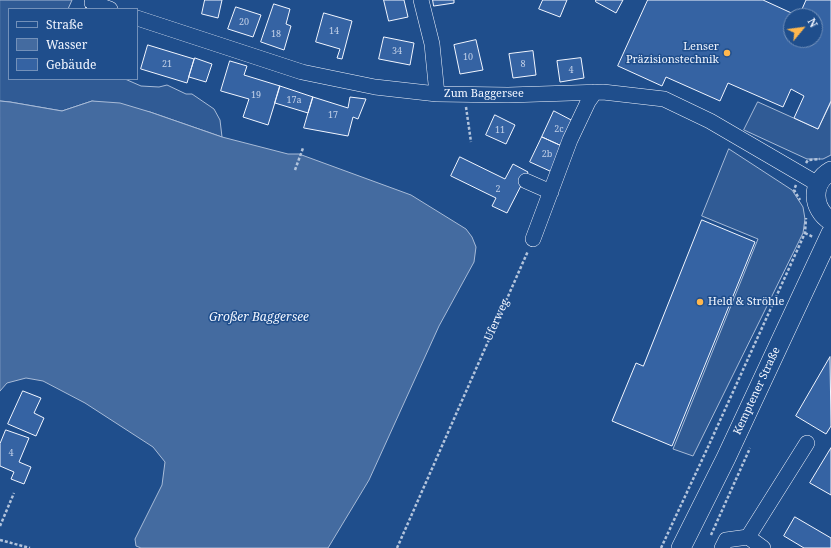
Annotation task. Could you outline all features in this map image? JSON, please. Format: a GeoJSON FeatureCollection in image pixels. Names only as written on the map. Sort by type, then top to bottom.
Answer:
{"type":"FeatureCollection","features":[{"type":"Feature","properties":{"kind":"main road"},"geometry":{"type":"LineString","coordinates":[[825,178],[815,196],[818,207],[824,217],[831,221]]}},
{"type":"Feature","properties":{"kind":"main road","name":"Kemptener Straße"},"geometry":{"type":"LineString","coordinates":[[681,548],[726,458],[831,233]]}},
{"type":"Feature","properties":{"kind":"street"},"geometry":{"type":"LineString","coordinates":[[421,0],[432,44],[438,94]]}},
{"type":"Feature","properties":{"kind":"street"},"geometry":{"type":"LineString","coordinates":[[92,1],[108,8]]}},
{"type":"Feature","properties":{"kind":"street","name":"Zum Baggersee"},"geometry":{"type":"LineString","coordinates":[[138,18],[218,46],[302,72],[375,87],[438,94],[508,95],[595,92],[664,99],[825,178]]}},
{"type":"Feature","properties":{"kind":"street"},"geometry":{"type":"LineString","coordinates":[[533,239],[570,140],[588,102],[595,92]]}},
{"type":"Feature","properties":{"kind":"street"},"geometry":{"type":"LineString","coordinates":[[526,181],[551,192]]}},
{"type":"Feature","properties":{"kind":"street"},"geometry":{"type":"LineString","coordinates":[[748,537],[807,443]]}},
{"type":"Feature","properties":{"kind":"street"},"geometry":{"type":"LineString","coordinates":[[722,548],[726,540],[748,537],[763,548]]}},
{"type":"Feature","properties":{"kind":"path"},"geometry":{"type":"LineString","coordinates":[[464,95],[471,142]]}},
{"type":"Feature","properties":{"kind":"path"},"geometry":{"type":"LineString","coordinates":[[295,170],[303,148]]}},
{"type":"Feature","properties":{"kind":"path"},"geometry":{"type":"LineString","coordinates":[[660,548],[708,447],[805,234]]}},
{"type":"Feature","properties":{"kind":"path","name":"Uferweg"},"geometry":{"type":"LineString","coordinates":[[397,548],[533,239]]}},
{"type":"Feature","properties":{"kind":"path"},"geometry":{"type":"LineString","coordinates":[[0,526],[14,494]]}},
{"type":"Feature","properties":{"kind":"path"},"geometry":{"type":"LineString","coordinates":[[0,540],[30,548]]}},
{"type":"Feature","properties":{"kind":"shaded area"},"geometry":{"type":"Polygon","coordinates":[[[0,0],[72,0],[68,8],[8,8],[8,80],[127,80],[141,86],[159,87],[167,85],[186,94],[192,94],[214,109],[220,120],[222,137],[150,112],[92,101],[62,111],[0,101],[0,0]]]}},
{"type":"Feature","properties":{"kind":"shaded area"},"geometry":{"type":"Polygon","coordinates":[[[758,102],[818,129],[831,102],[831,155],[823,159],[807,159],[744,130],[758,102]]]}},
{"type":"Feature","properties":{"kind":"shaded area"},"geometry":{"type":"Polygon","coordinates":[[[729,149],[792,190],[803,207],[805,219],[803,233],[693,456],[673,449],[758,239],[702,216],[729,149]]]}},
{"type":"Feature","properties":{"kind":"water","name":"Großer Baggersee"},"geometry":{"type":"Polygon","coordinates":[[[0,101],[62,111],[92,101],[120,103],[222,137],[288,154],[299,154],[411,195],[466,229],[472,237],[476,247],[474,262],[439,326],[369,480],[328,548],[141,548],[136,546],[135,539],[162,485],[165,462],[153,447],[85,403],[43,381],[26,378],[7,383],[0,391],[0,101]]]}},
{"type":"Feature","properties":{"kind":"building"},"geometry":{"type":"Polygon","coordinates":[[[205,0],[222,0],[218,18],[202,14],[205,0]]]}},
{"type":"Feature","properties":{"kind":"building"},"geometry":{"type":"Polygon","coordinates":[[[384,0],[404,0],[408,17],[389,21],[384,0]]]}},
{"type":"Feature","properties":{"kind":"building"},"geometry":{"type":"Polygon","coordinates":[[[433,0],[454,0],[454,3],[434,6],[433,0]]]}},
{"type":"Feature","properties":{"kind":"building"},"geometry":{"type":"Polygon","coordinates":[[[543,0],[567,0],[560,17],[539,9],[543,0]]]}},
{"type":"Feature","properties":{"kind":"building"},"geometry":{"type":"Polygon","coordinates":[[[596,0],[623,0],[616,13],[596,2],[596,0]]]}},
{"type":"Feature","properties":{"kind":"building","name":"Lenser Präzisionstechnik"},"geometry":{"type":"Polygon","coordinates":[[[648,0],[763,0],[783,9],[783,48],[823,48],[823,8],[802,8],[806,0],[831,0],[831,101],[818,129],[794,118],[804,96],[791,89],[783,107],[728,83],[720,101],[666,77],[662,86],[618,66],[648,0]]]}},
{"type":"Feature","properties":{"kind":"building"},"geometry":{"type":"Polygon","coordinates":[[[274,4],[290,9],[286,24],[291,26],[284,50],[261,42],[274,4]]]}},
{"type":"Feature","properties":{"kind":"building"},"geometry":{"type":"Polygon","coordinates":[[[236,7],[261,15],[253,37],[228,29],[236,7]]]}},
{"type":"Feature","properties":{"kind":"building"},"geometry":{"type":"Polygon","coordinates":[[[324,13],[352,21],[342,59],[337,58],[340,49],[316,42],[324,13]]]}},
{"type":"Feature","properties":{"kind":"building"},"geometry":{"type":"Polygon","coordinates":[[[384,37],[414,43],[410,65],[379,59],[384,37]]]}},
{"type":"Feature","properties":{"kind":"building"},"geometry":{"type":"Polygon","coordinates":[[[476,40],[483,70],[460,74],[454,45],[476,40]]]}},
{"type":"Feature","properties":{"kind":"building"},"geometry":{"type":"Polygon","coordinates":[[[148,45],[194,59],[187,83],[141,69],[148,45]]]}},
{"type":"Feature","properties":{"kind":"building"},"geometry":{"type":"Polygon","coordinates":[[[533,51],[536,75],[513,78],[509,54],[533,51]]]}},
{"type":"Feature","properties":{"kind":"building"},"geometry":{"type":"Polygon","coordinates":[[[195,58],[212,64],[206,82],[189,77],[195,58]]]}},
{"type":"Feature","properties":{"kind":"building"},"geometry":{"type":"Polygon","coordinates":[[[581,58],[584,78],[560,82],[557,61],[581,58]]]}},
{"type":"Feature","properties":{"kind":"building"},"geometry":{"type":"Polygon","coordinates":[[[230,61],[247,66],[244,75],[280,86],[268,125],[243,117],[249,99],[221,91],[230,61]]]}},
{"type":"Feature","properties":{"kind":"building"},"geometry":{"type":"Polygon","coordinates":[[[280,86],[313,97],[308,113],[275,103],[280,86]]]}},
{"type":"Feature","properties":{"kind":"building"},"geometry":{"type":"Polygon","coordinates":[[[313,97],[348,108],[350,97],[366,99],[358,119],[353,117],[348,136],[304,128],[313,97]]]}},
{"type":"Feature","properties":{"kind":"building"},"geometry":{"type":"Polygon","coordinates":[[[554,111],[575,122],[564,147],[542,137],[554,111]]]}},
{"type":"Feature","properties":{"kind":"building"},"geometry":{"type":"Polygon","coordinates":[[[495,115],[515,125],[506,144],[486,135],[495,115]]]}},
{"type":"Feature","properties":{"kind":"building"},"geometry":{"type":"Polygon","coordinates":[[[542,137],[564,147],[552,172],[530,162],[542,137]]]}},
{"type":"Feature","properties":{"kind":"building"},"geometry":{"type":"Polygon","coordinates":[[[460,157],[505,179],[513,164],[528,172],[507,213],[492,206],[496,198],[451,176],[460,157]]]}},
{"type":"Feature","properties":{"kind":"building","name":"Held & Ströhle"},"geometry":{"type":"Polygon","coordinates":[[[702,220],[755,242],[672,446],[612,421],[636,363],[643,366],[702,220]]]}},
{"type":"Feature","properties":{"kind":"building"},"geometry":{"type":"Polygon","coordinates":[[[830,357],[831,426],[826,434],[796,416],[830,357]]]}},
{"type":"Feature","properties":{"kind":"building"},"geometry":{"type":"Polygon","coordinates":[[[23,391],[41,398],[34,413],[44,418],[36,436],[8,424],[23,391]]]}},
{"type":"Feature","properties":{"kind":"building"},"geometry":{"type":"Polygon","coordinates":[[[6,430],[29,438],[19,462],[31,467],[24,484],[11,479],[14,472],[0,466],[0,444],[6,430]]]}},
{"type":"Feature","properties":{"kind":"building"},"geometry":{"type":"Polygon","coordinates":[[[831,448],[831,495],[810,483],[831,448]]]}},
{"type":"Feature","properties":{"kind":"building"},"geometry":{"type":"Polygon","coordinates":[[[795,517],[831,538],[831,548],[804,548],[784,536],[795,517]]]}},
{"type":"Feature","properties":{"kind":"place","name":"Lenser Präzisionstechnik"},"geometry":{"type":"Point","coordinates":[727,53]}},
{"type":"Feature","properties":{"kind":"place","name":"Held & Ströhle"},"geometry":{"type":"Point","coordinates":[700,302]}}]}
